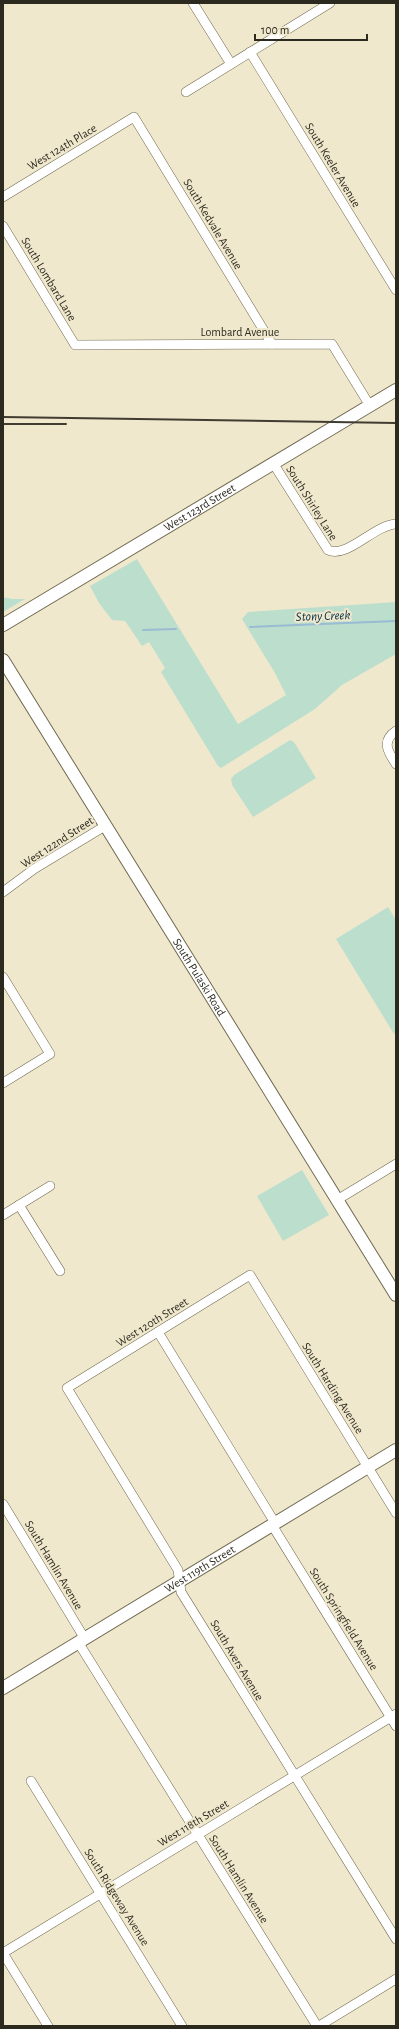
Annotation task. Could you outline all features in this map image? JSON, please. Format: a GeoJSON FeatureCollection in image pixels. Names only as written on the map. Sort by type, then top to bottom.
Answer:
{"type":"FeatureCollection","features":[{"type":"Feature","properties":{"kind":"street"},"geometry":{"type":"LineString","coordinates":[[193,3],[231,64]]}},
{"type":"Feature","properties":{"kind":"street"},"geometry":{"type":"LineString","coordinates":[[186,92],[328,3]]}},
{"type":"Feature","properties":{"kind":"street","name":"South Keeler Avenue"},"geometry":{"type":"LineString","coordinates":[[250,52],[396,290]]}},
{"type":"Feature","properties":{"kind":"street","name":"West 124th Place"},"geometry":{"type":"LineString","coordinates":[[3,197],[134,117]]}},
{"type":"Feature","properties":{"kind":"street","name":"South Kedvale Avenue"},"geometry":{"type":"LineString","coordinates":[[134,117],[272,344]]}},
{"type":"Feature","properties":{"kind":"street","name":"South Lombard Lane"},"geometry":{"type":"LineString","coordinates":[[3,226],[75,345]]}},
{"type":"Feature","properties":{"kind":"street","name":"Lombard Avenue"},"geometry":{"type":"LineString","coordinates":[[75,345],[332,344],[370,406]]}},
{"type":"Feature","properties":{"kind":"street","name":"West 123rd Street"},"geometry":{"type":"LineString","coordinates":[[3,625],[396,390]]}},
{"type":"Feature","properties":{"kind":"street","name":"South Shirley Lane"},"geometry":{"type":"LineString","coordinates":[[273,463],[325,548],[333,552],[345,549],[381,528],[396,524]]}},
{"type":"Feature","properties":{"kind":"street","name":"South Pulaski Road"},"geometry":{"type":"LineString","coordinates":[[3,660],[396,1294]]}},
{"type":"Feature","properties":{"kind":"street"},"geometry":{"type":"LineString","coordinates":[[396,731],[391,734],[386,742],[388,750],[396,764]]}},
{"type":"Feature","properties":{"kind":"street","name":"West 122nd Street"},"geometry":{"type":"LineString","coordinates":[[3,892],[34,869],[105,826]]}},
{"type":"Feature","properties":{"kind":"street"},"geometry":{"type":"LineString","coordinates":[[3,977],[50,1054],[3,1083]]}},
{"type":"Feature","properties":{"kind":"street"},"geometry":{"type":"LineString","coordinates":[[337,1200],[396,1164]]}},
{"type":"Feature","properties":{"kind":"street"},"geometry":{"type":"LineString","coordinates":[[3,1215],[50,1186]]}},
{"type":"Feature","properties":{"kind":"street"},"geometry":{"type":"LineString","coordinates":[[19,1205],[60,1271]]}},
{"type":"Feature","properties":{"kind":"street","name":"West 120th Street"},"geometry":{"type":"LineString","coordinates":[[67,1388],[250,1275]]}},
{"type":"Feature","properties":{"kind":"street","name":"South Harding Avenue"},"geometry":{"type":"LineString","coordinates":[[250,1275],[396,1513]]}},
{"type":"Feature","properties":{"kind":"street","name":"South Springfield Avenue"},"geometry":{"type":"LineString","coordinates":[[158,1332],[274,1524],[393,1715],[396,1726]]}},
{"type":"Feature","properties":{"kind":"street","name":"South Avers Avenue"},"geometry":{"type":"LineString","coordinates":[[67,1388],[178,1570],[181,1592],[396,1939]]}},
{"type":"Feature","properties":{"kind":"street","name":"West 119th Street"},"geometry":{"type":"LineString","coordinates":[[3,1688],[396,1450]]}},
{"type":"Feature","properties":{"kind":"street","name":"South Hamlin Avenue"},"geometry":{"type":"LineString","coordinates":[[3,1504],[197,1835],[318,2026]]}},
{"type":"Feature","properties":{"kind":"street","name":"West 118th Street"},"geometry":{"type":"LineString","coordinates":[[3,1953],[393,1715]]}},
{"type":"Feature","properties":{"kind":"street","name":"South Ridgeway Avenue"},"geometry":{"type":"LineString","coordinates":[[31,1781],[182,2026]]}},
{"type":"Feature","properties":{"kind":"street"},"geometry":{"type":"LineString","coordinates":[[3,1953],[48,2026]]}},
{"type":"Feature","properties":{"kind":"street"},"geometry":{"type":"LineString","coordinates":[[318,2026],[396,1979]]}},
{"type":"Feature","properties":{"kind":"green space"},"geometry":{"type":"Polygon","coordinates":[[[137,559],[238,724],[286,695],[275,673],[242,619],[248,612],[396,602],[396,654],[342,685],[315,709],[221,768],[218,766],[161,672],[165,668],[149,642],[142,646],[125,621],[112,620],[99,603],[90,586],[137,559]]]}},
{"type":"Feature","properties":{"kind":"green space"},"geometry":{"type":"Polygon","coordinates":[[[3,597],[12,599],[25,599],[3,612],[3,597]]]}},
{"type":"Feature","properties":{"kind":"green space"},"geometry":{"type":"Polygon","coordinates":[[[290,740],[294,742],[316,778],[253,817],[232,785],[231,779],[234,775],[290,740]]]}},
{"type":"Feature","properties":{"kind":"green space"},"geometry":{"type":"Polygon","coordinates":[[[388,907],[396,920],[396,1032],[394,1034],[336,939],[388,907]]]}},
{"type":"Feature","properties":{"kind":"green space"},"geometry":{"type":"Polygon","coordinates":[[[302,1170],[329,1215],[283,1241],[257,1196],[302,1170]]]}},
{"type":"Feature","properties":{"kind":"waterway","name":"Stony Creek"},"geometry":{"type":"LineString","coordinates":[[250,627],[396,621]]}},
{"type":"Feature","properties":{"kind":"waterway","name":"Stony Creek"},"geometry":{"type":"LineString","coordinates":[[143,630],[176,629]]}},
{"type":"Feature","properties":{"kind":"railway"},"geometry":{"type":"LineString","coordinates":[[3,417],[396,423]]}},
{"type":"Feature","properties":{"kind":"railway"},"geometry":{"type":"LineString","coordinates":[[3,424],[66,424]]}}]}
